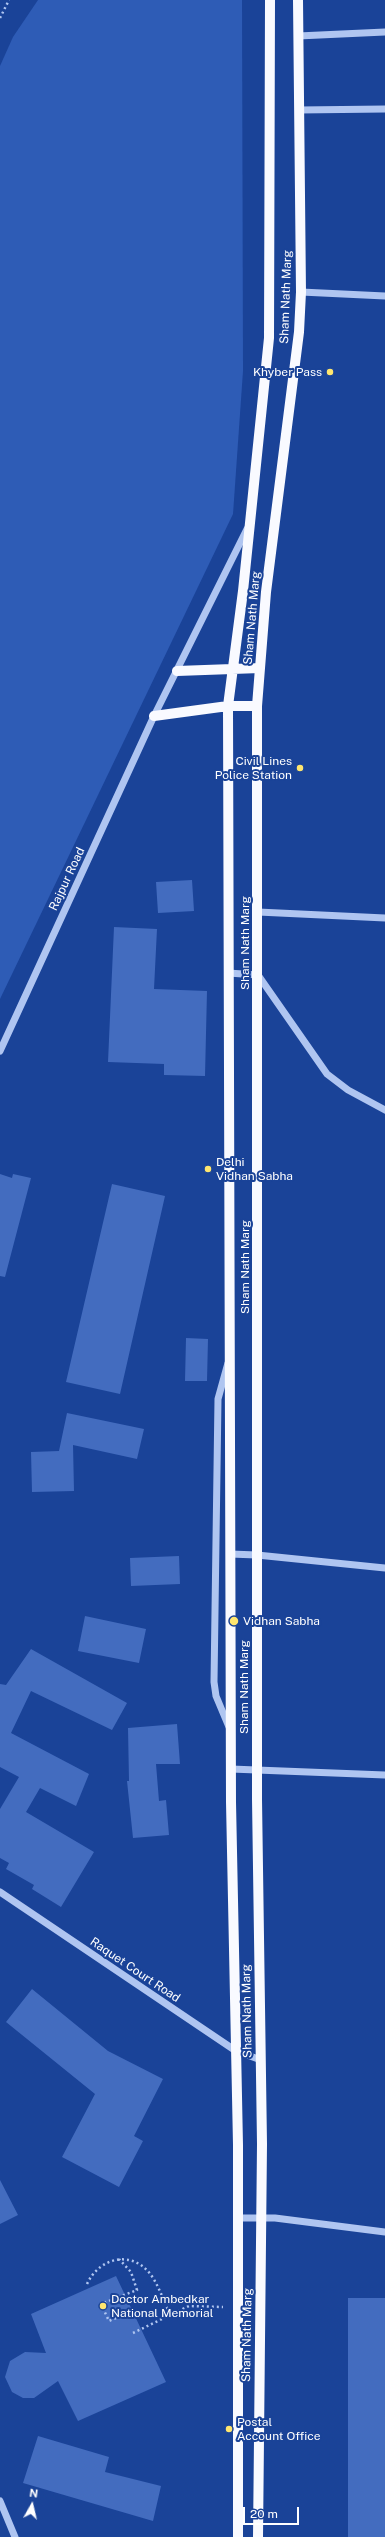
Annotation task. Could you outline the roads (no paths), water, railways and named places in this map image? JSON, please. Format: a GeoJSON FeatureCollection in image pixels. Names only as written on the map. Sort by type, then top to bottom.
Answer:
{"type":"FeatureCollection","features":[{"type":"Feature","properties":{"kind":"main road","name":"Sham Nath Marg"},"geometry":{"type":"LineString","coordinates":[[238,2537],[238,2218],[230,1731],[228,706],[250,524],[269,338],[270,0]]}},
{"type":"Feature","properties":{"kind":"main road","name":"Sham Nath Marg"},"geometry":{"type":"LineString","coordinates":[[258,2537],[261,2060],[257,1771],[257,706],[266,592],[299,332],[301,292],[298,0]]}},
{"type":"Feature","properties":{"kind":"main road"},"geometry":{"type":"LineString","coordinates":[[177,671],[260,668]]}},
{"type":"Feature","properties":{"kind":"main road"},"geometry":{"type":"LineString","coordinates":[[154,716],[228,706],[257,706]]}},
{"type":"Feature","properties":{"kind":"street"},"geometry":{"type":"LineString","coordinates":[[298,36],[385,32]]}},
{"type":"Feature","properties":{"kind":"street"},"geometry":{"type":"LineString","coordinates":[[299,110],[385,109]]}},
{"type":"Feature","properties":{"kind":"street"},"geometry":{"type":"LineString","coordinates":[[301,292],[385,296]]}},
{"type":"Feature","properties":{"kind":"street","name":"Rajpur Road"},"geometry":{"type":"LineString","coordinates":[[0,1051],[154,716],[250,524]]}},
{"type":"Feature","properties":{"kind":"street"},"geometry":{"type":"LineString","coordinates":[[258,912],[385,918]]}},
{"type":"Feature","properties":{"kind":"street"},"geometry":{"type":"LineString","coordinates":[[228,973],[258,975],[327,1074],[348,1090],[385,1110]]}},
{"type":"Feature","properties":{"kind":"street"},"geometry":{"type":"LineString","coordinates":[[229,1360],[218,1399],[214,1682],[216,1696],[230,1731]]}},
{"type":"Feature","properties":{"kind":"street"},"geometry":{"type":"LineString","coordinates":[[230,1554],[257,1554],[385,1568]]}},
{"type":"Feature","properties":{"kind":"street"},"geometry":{"type":"LineString","coordinates":[[231,1769],[385,1775]]}},
{"type":"Feature","properties":{"kind":"street","name":"Raquet Court Road"},"geometry":{"type":"LineString","coordinates":[[0,1892],[236,2051],[261,2060]]}},
{"type":"Feature","properties":{"kind":"street"},"geometry":{"type":"LineString","coordinates":[[238,2218],[261,2218],[385,2232]]}},
{"type":"Feature","properties":{"kind":"street"},"geometry":{"type":"LineString","coordinates":[[0,2501],[15,2537]]}},
{"type":"Feature","properties":{"kind":"place","name":"Khyber Pass"},"geometry":{"type":"Point","coordinates":[330,372]}},
{"type":"Feature","properties":{"kind":"place","name":"Civil Lines Police Station"},"geometry":{"type":"Point","coordinates":[300,768]}},
{"type":"Feature","properties":{"kind":"place","name":"Delhi Vidhan Sabha"},"geometry":{"type":"Point","coordinates":[208,1169]}},
{"type":"Feature","properties":{"kind":"place","name":"Vidhan Sabha"},"geometry":{"type":"Point","coordinates":[234,1621]}},
{"type":"Feature","properties":{"kind":"place","name":"Doctor Ambedkar National Memorial"},"geometry":{"type":"Point","coordinates":[103,2306]}},
{"type":"Feature","properties":{"kind":"place","name":"Postal Account Office"},"geometry":{"type":"Point","coordinates":[229,2429]}}]}
